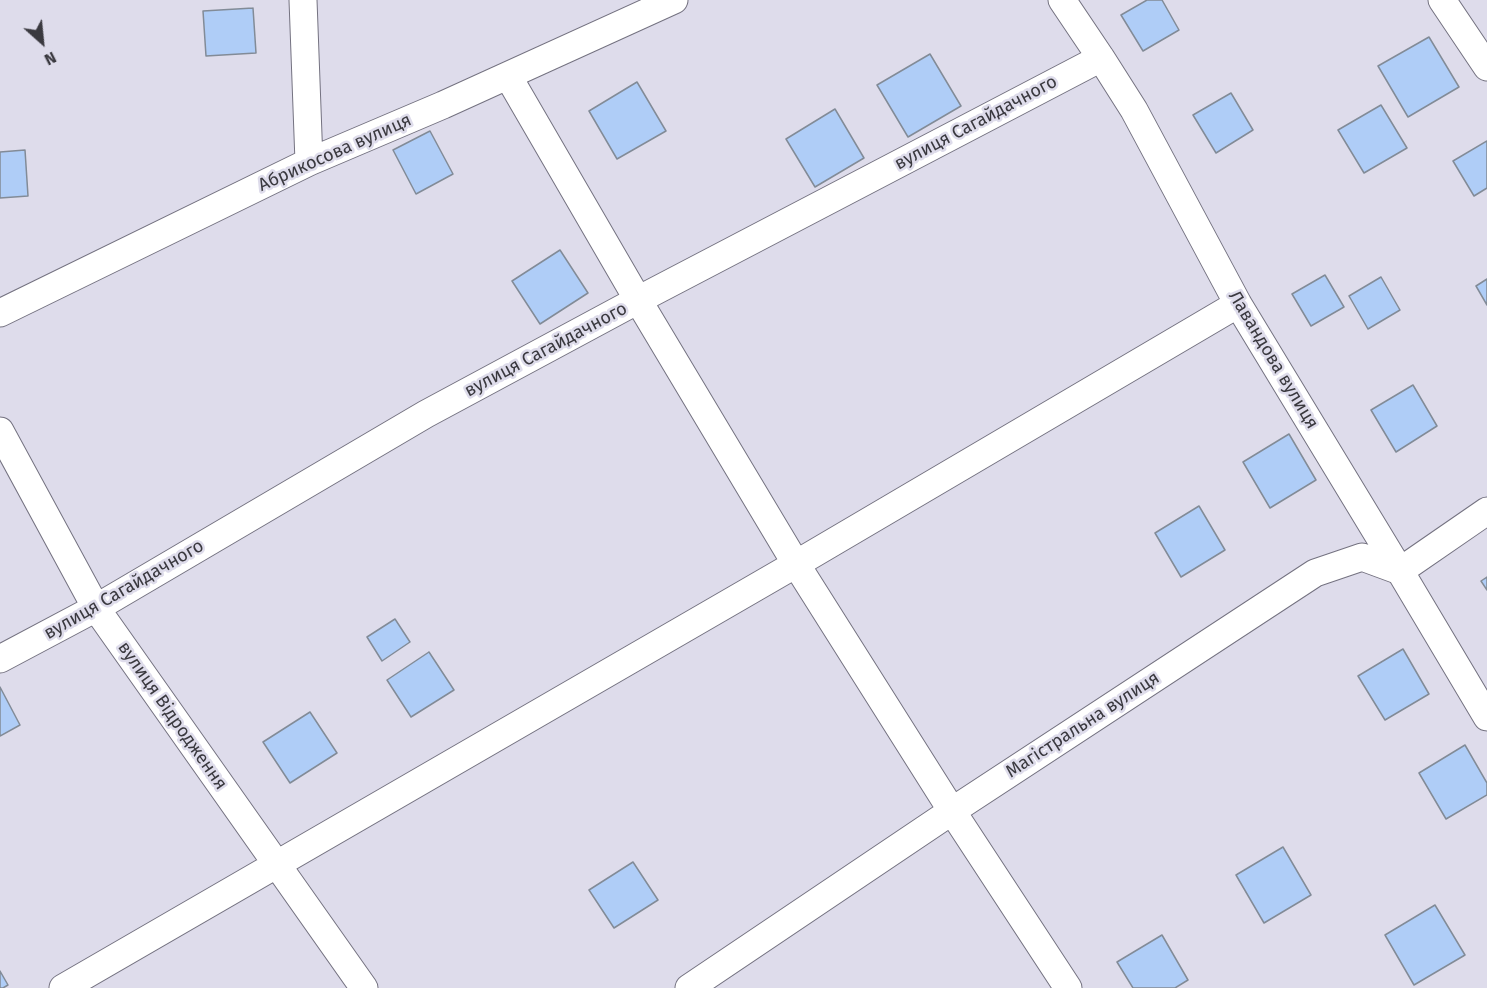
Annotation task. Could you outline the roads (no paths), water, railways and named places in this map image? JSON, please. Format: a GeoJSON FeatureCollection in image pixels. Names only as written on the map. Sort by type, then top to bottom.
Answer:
{"type":"FeatureCollection","features":[{"type":"Feature","properties":{"kind":"street"},"geometry":{"type":"LineString","coordinates":[[303,0],[309,162]]}},
{"type":"Feature","properties":{"kind":"street","name":"Абрикосова вулиця"},"geometry":{"type":"LineString","coordinates":[[0,313],[309,162],[508,76],[674,0]]}},
{"type":"Feature","properties":{"kind":"street","name":"Лавандова вулиця"},"geometry":{"type":"LineString","coordinates":[[1062,0],[1134,110],[1238,304],[1487,717]]}},
{"type":"Feature","properties":{"kind":"street"},"geometry":{"type":"LineString","coordinates":[[1442,0],[1487,67]]}},
{"type":"Feature","properties":{"kind":"street","name":"вулиця Сагайдачного"},"geometry":{"type":"LineString","coordinates":[[0,659],[96,608],[426,414],[638,300],[1101,58]]}},
{"type":"Feature","properties":{"kind":"street"},"geometry":{"type":"LineString","coordinates":[[508,76],[638,300],[796,564],[952,811],[1068,988]]}},
{"type":"Feature","properties":{"kind":"street"},"geometry":{"type":"LineString","coordinates":[[63,988],[796,564],[1238,304]]}},
{"type":"Feature","properties":{"kind":"street","name":"вулиця Відродження"},"geometry":{"type":"LineString","coordinates":[[0,431],[96,608],[364,988]]}},
{"type":"Feature","properties":{"kind":"street"},"geometry":{"type":"LineString","coordinates":[[1400,571],[1487,511]]}},
{"type":"Feature","properties":{"kind":"street","name":"Магістральна вулиця"},"geometry":{"type":"LineString","coordinates":[[689,988],[952,811],[1315,573],[1362,557],[1400,571]]}}]}
